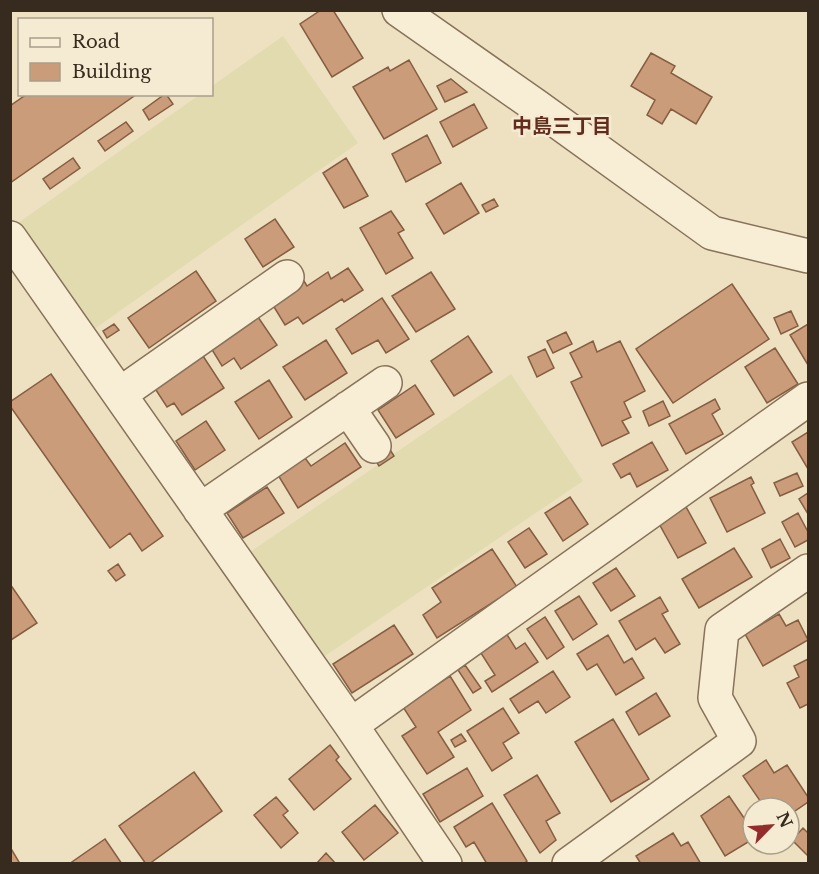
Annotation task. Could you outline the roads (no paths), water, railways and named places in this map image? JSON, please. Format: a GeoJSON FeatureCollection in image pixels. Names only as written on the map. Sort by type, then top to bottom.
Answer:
{"type":"FeatureCollection","features":[{"type":"Feature","properties":{"kind":"street"},"geometry":{"type":"LineString","coordinates":[[399,10],[712,233],[808,256]]}},
{"type":"Feature","properties":{"kind":"street"},"geometry":{"type":"LineString","coordinates":[[10,238],[351,725],[445,864]]}},
{"type":"Feature","properties":{"kind":"street"},"geometry":{"type":"LineString","coordinates":[[120,394],[287,277]]}},
{"type":"Feature","properties":{"kind":"street"},"geometry":{"type":"LineString","coordinates":[[200,510],[385,383]]}},
{"type":"Feature","properties":{"kind":"street"},"geometry":{"type":"LineString","coordinates":[[351,725],[808,399]]}},
{"type":"Feature","properties":{"kind":"street"},"geometry":{"type":"LineString","coordinates":[[348,408],[374,446]]}},
{"type":"Feature","properties":{"kind":"street"},"geometry":{"type":"LineString","coordinates":[[569,864],[739,741],[715,698],[722,630],[808,572]]}},
{"type":"Feature","properties":{"kind":"district","name":"中島三丁目"},"geometry":{"type":"Point","coordinates":[562,126]}}]}
